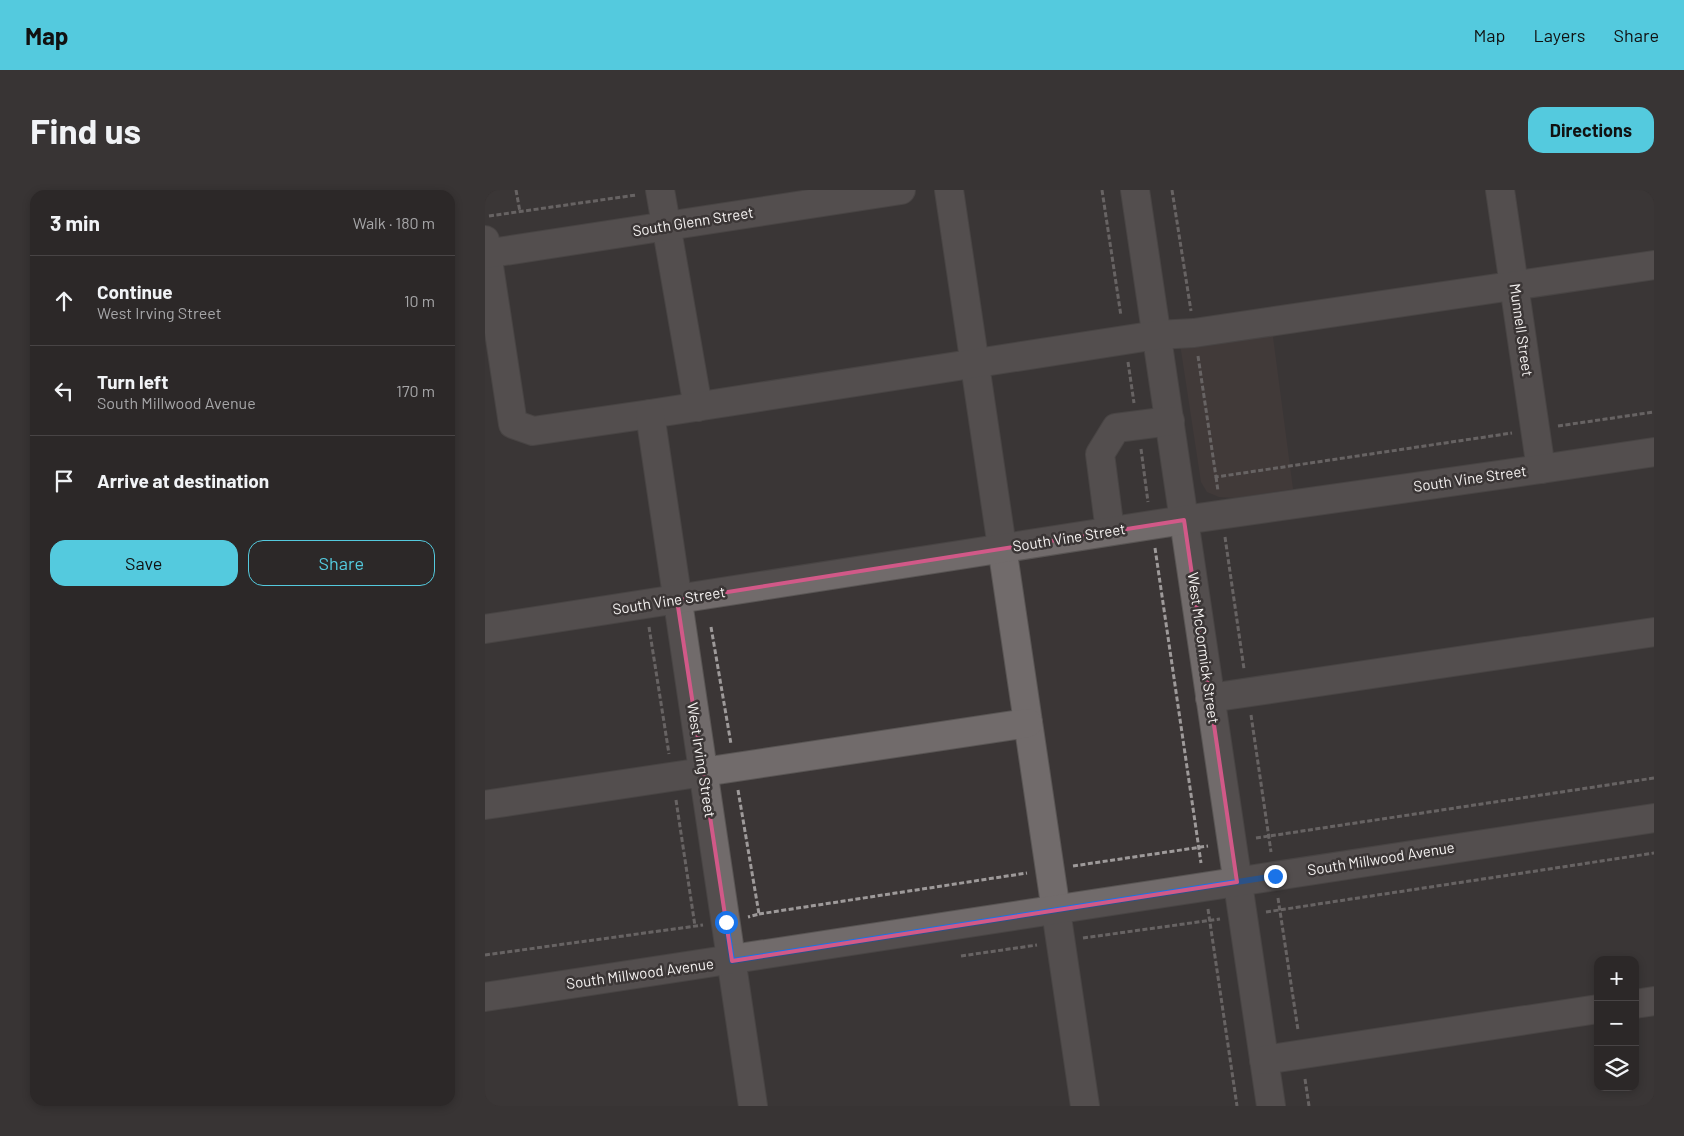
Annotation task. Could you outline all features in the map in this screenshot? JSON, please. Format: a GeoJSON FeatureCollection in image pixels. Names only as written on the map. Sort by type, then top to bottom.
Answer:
{"type":"FeatureCollection","features":[{"type":"Feature","properties":{"kind":"street","name":"South Glenn Street"},"geometry":{"type":"LineString","coordinates":[[486,249],[665,226],[901,190]]}},
{"type":"Feature","properties":{"kind":"street"},"geometry":{"type":"LineString","coordinates":[[949,190],[1085,1106]]}},
{"type":"Feature","properties":{"kind":"street","name":"West McCormick Street"},"geometry":{"type":"LineString","coordinates":[[1135,190],[1271,1106]]}},
{"type":"Feature","properties":{"kind":"street","name":"Munnell Street"},"geometry":{"type":"LineString","coordinates":[[1500,190],[1515,286],[1519,429],[1541,469]]}},
{"type":"Feature","properties":{"kind":"street"},"geometry":{"type":"LineString","coordinates":[[660,191],[697,407]]}},
{"type":"Feature","properties":{"kind":"street"},"geometry":{"type":"LineString","coordinates":[[486,249],[513,424],[533,430],[697,407],[1157,335],[1194,333],[1654,265]]}},
{"type":"Feature","properties":{"kind":"street","name":"West Irving Street"},"geometry":{"type":"LineString","coordinates":[[650,414],[753,1106]]}},
{"type":"Feature","properties":{"kind":"street"},"geometry":{"type":"LineString","coordinates":[[1110,531],[1100,454],[1116,428],[1169,421]]}},
{"type":"Feature","properties":{"kind":"street","name":"South Vine Street"},"geometry":{"type":"LineString","coordinates":[[485,628],[677,600],[1222,514],[1654,452]]}},
{"type":"Feature","properties":{"kind":"street"},"geometry":{"type":"LineString","coordinates":[[1210,698],[1654,632]]}},
{"type":"Feature","properties":{"kind":"street"},"geometry":{"type":"LineString","coordinates":[[485,805],[1028,723]]}},
{"type":"Feature","properties":{"kind":"street","name":"South Millwood Avenue"},"geometry":{"type":"LineString","coordinates":[[485,996],[732,961],[1654,818]]}},
{"type":"Feature","properties":{"kind":"street"},"geometry":{"type":"LineString","coordinates":[[1639,1003],[1654,1001]]}},
{"type":"Feature","properties":{"kind":"street"},"geometry":{"type":"LineString","coordinates":[[1264,1060],[1594,1010]]}},
{"type":"Feature","properties":{"kind":"path"},"geometry":{"type":"LineString","coordinates":[[517,190],[520,212]]}},
{"type":"Feature","properties":{"kind":"path"},"geometry":{"type":"LineString","coordinates":[[1102,190],[1237,1106]]}},
{"type":"Feature","properties":{"kind":"path"},"geometry":{"type":"LineString","coordinates":[[1172,190],[1222,514],[1309,1106]]}},
{"type":"Feature","properties":{"kind":"path"},"geometry":{"type":"LineString","coordinates":[[485,216],[660,191]]}},
{"type":"Feature","properties":{"kind":"path"},"geometry":{"type":"LineString","coordinates":[[1216,477],[1519,429],[1654,412]]}},
{"type":"Feature","properties":{"kind":"path"},"geometry":{"type":"LineString","coordinates":[[711,627],[759,914]]}},
{"type":"Feature","properties":{"kind":"path"},"geometry":{"type":"LineString","coordinates":[[485,955],[726,922],[759,914],[1654,778]]}},
{"type":"Feature","properties":{"kind":"path"},"geometry":{"type":"LineString","coordinates":[[1210,921],[1654,854]]}},
{"type":"Feature","properties":{"kind":"highlighted area"},"geometry":{"type":"Polygon","coordinates":[[[1184,520],[1237,882],[732,961],[677,600],[1184,520]]]}},
{"type":"Feature","properties":{"kind":"shaded area"},"geometry":{"type":"Polygon","coordinates":[[[1271,322],[1293,489],[1235,498],[1219,497],[1207,492],[1201,482],[1179,337],[1271,322]]]}},
{"type":"Feature","properties":{"kind":"route"},"geometry":{"type":"LineString","coordinates":[[726,922],[732,961],[1275,876]]}}]}
